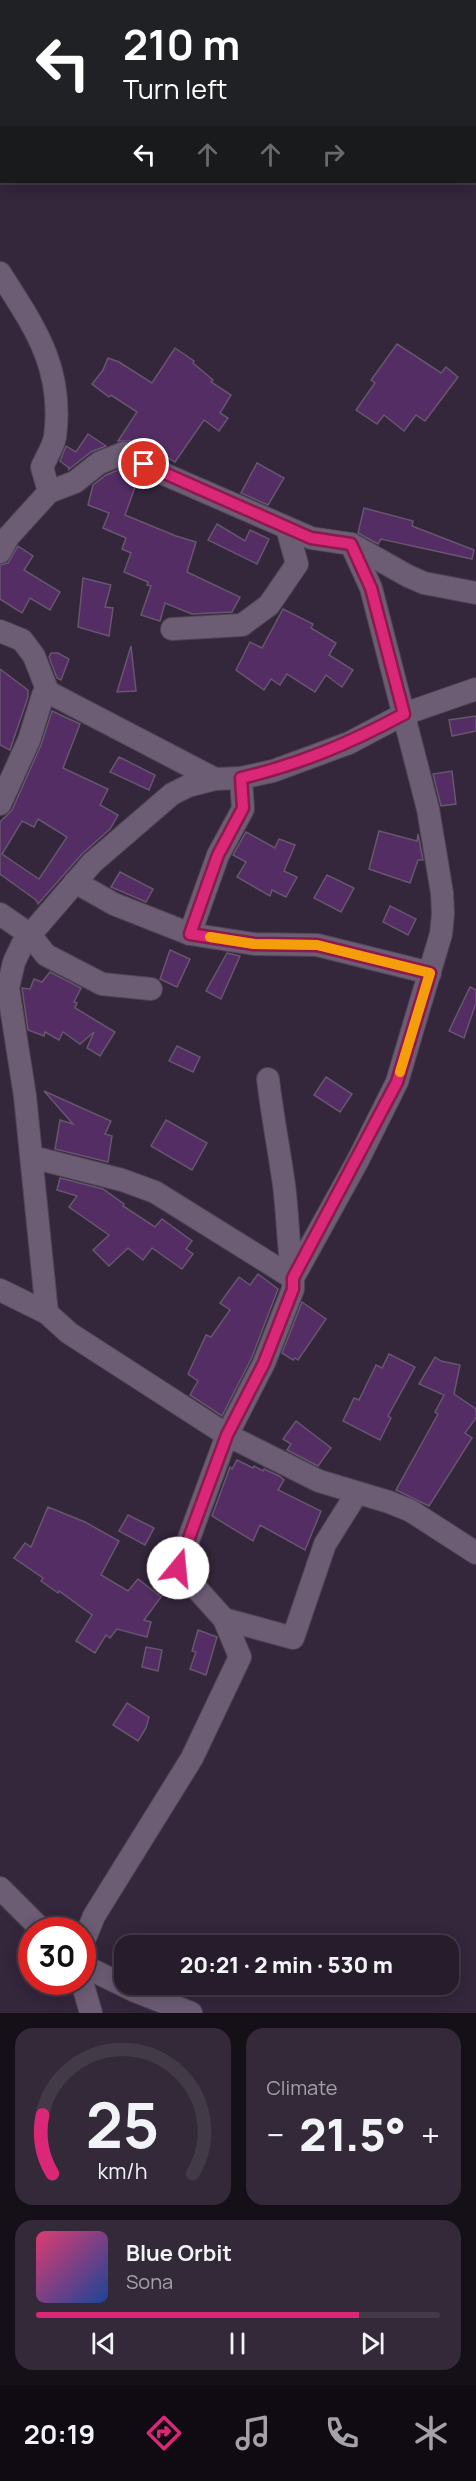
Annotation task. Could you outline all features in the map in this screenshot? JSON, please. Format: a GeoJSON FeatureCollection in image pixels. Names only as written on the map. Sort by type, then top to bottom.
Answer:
{"type":"FeatureCollection","features":[{"type":"Feature","properties":{"kind":"street"},"geometry":{"type":"LineString","coordinates":[[0,273],[38,333],[55,379],[55,439],[42,467],[50,492]]}},
{"type":"Feature","properties":{"kind":"street"},"geometry":{"type":"LineString","coordinates":[[0,552],[8,537],[50,492],[75,482],[99,463],[124,453],[164,474],[311,538],[351,544],[416,580],[476,593]]}},
{"type":"Feature","properties":{"kind":"street"},"geometry":{"type":"LineString","coordinates":[[172,628],[242,626],[269,605],[297,564],[287,528]]}},
{"type":"Feature","properties":{"kind":"street"},"geometry":{"type":"LineString","coordinates":[[293,1278],[397,1082],[441,934],[442,893],[428,809],[371,588],[351,544]]}},
{"type":"Feature","properties":{"kind":"street"},"geometry":{"type":"LineString","coordinates":[[0,631],[22,640],[34,656],[48,692],[215,779]]}},
{"type":"Feature","properties":{"kind":"street"},"geometry":{"type":"LineString","coordinates":[[47,1313],[32,1157],[5,973],[29,934],[92,863],[172,794],[188,786],[215,779],[241,778],[273,771],[349,743],[404,714],[476,689]]}},
{"type":"Feature","properties":{"kind":"street"},"geometry":{"type":"LineString","coordinates":[[0,804],[28,740],[43,694],[48,692]]}},
{"type":"Feature","properties":{"kind":"street"},"geometry":{"type":"LineString","coordinates":[[190,934],[218,855],[243,808],[241,778]]}},
{"type":"Feature","properties":{"kind":"street"},"geometry":{"type":"LineString","coordinates":[[75,882],[114,904],[190,934],[254,944],[317,945],[430,973]]}},
{"type":"Feature","properties":{"kind":"street"},"geometry":{"type":"LineString","coordinates":[[0,914],[29,934],[46,956],[102,984],[151,989]]}},
{"type":"Feature","properties":{"kind":"street"},"geometry":{"type":"LineString","coordinates":[[94,1917],[192,1758],[240,1657],[224,1619],[178,1568],[227,1435],[264,1363],[293,1289],[284,1185],[274,1132],[268,1078]]}},
{"type":"Feature","properties":{"kind":"street"},"geometry":{"type":"LineString","coordinates":[[32,1157],[122,1180],[155,1192],[293,1278]]}},
{"type":"Feature","properties":{"kind":"street"},"geometry":{"type":"LineString","coordinates":[[0,1290],[47,1313],[69,1333],[227,1435],[319,1482],[411,1511],[476,1553]]}},
{"type":"Feature","properties":{"kind":"street"},"geometry":{"type":"LineString","coordinates":[[224,1619],[293,1638],[325,1544],[357,1493]]}},
{"type":"Feature","properties":{"kind":"street"},"geometry":{"type":"LineString","coordinates":[[0,1888],[29,1917]]}},
{"type":"Feature","properties":{"kind":"street"},"geometry":{"type":"LineString","coordinates":[[96,1970],[135,1991],[191,2013]]}},
{"type":"Feature","properties":{"kind":"street"},"geometry":{"type":"LineString","coordinates":[[86,1995],[91,2013]]}},
{"type":"Feature","properties":{"kind":"building"},"geometry":{"type":"Polygon","coordinates":[[[397,344],[441,373],[446,367],[458,377],[425,421],[416,415],[404,431],[384,415],[377,424],[356,410],[375,383],[371,380],[397,344]]]}},
{"type":"Feature","properties":{"kind":"building"},"geometry":{"type":"Polygon","coordinates":[[[175,348],[194,361],[193,363],[213,380],[211,382],[231,395],[220,413],[228,418],[219,431],[204,420],[175,462],[150,447],[149,451],[130,441],[118,441],[137,412],[111,395],[109,397],[92,384],[103,370],[108,358],[119,362],[152,383],[175,348]]]}},
{"type":"Feature","properties":{"kind":"building"},"geometry":{"type":"Polygon","coordinates":[[[88,434],[106,446],[91,452],[68,470],[69,468],[60,461],[66,446],[76,452],[88,434]]]}},
{"type":"Feature","properties":{"kind":"building"},"geometry":{"type":"Polygon","coordinates":[[[257,463],[284,478],[268,505],[241,493],[257,463]]]}},
{"type":"Feature","properties":{"kind":"building"},"geometry":{"type":"Polygon","coordinates":[[[123,468],[139,476],[125,515],[196,542],[187,572],[240,597],[232,612],[192,614],[165,603],[160,621],[141,615],[151,586],[147,585],[148,582],[124,572],[131,553],[122,549],[126,538],[103,528],[109,513],[88,505],[93,485],[106,475],[123,468]]]}},
{"type":"Feature","properties":{"kind":"building"},"geometry":{"type":"Polygon","coordinates":[[[364,508],[413,521],[412,526],[474,550],[472,559],[381,539],[378,544],[358,533],[364,508]]]}},
{"type":"Feature","properties":{"kind":"building"},"geometry":{"type":"Polygon","coordinates":[[[217,524],[245,541],[250,530],[269,539],[257,564],[208,540],[217,524]]]}},
{"type":"Feature","properties":{"kind":"building"},"geometry":{"type":"Polygon","coordinates":[[[18,546],[33,556],[24,570],[60,592],[50,610],[30,598],[22,613],[0,599],[0,565],[8,563],[18,546]]]}},
{"type":"Feature","properties":{"kind":"building"},"geometry":{"type":"Polygon","coordinates":[[[83,578],[111,585],[105,607],[113,608],[109,636],[78,627],[83,578]]]}},
{"type":"Feature","properties":{"kind":"building"},"geometry":{"type":"Polygon","coordinates":[[[283,609],[313,624],[311,628],[336,643],[329,655],[353,670],[342,687],[326,675],[315,692],[287,674],[280,685],[271,679],[264,690],[236,670],[250,642],[262,648],[283,609]]]}},
{"type":"Feature","properties":{"kind":"building"},"geometry":{"type":"Polygon","coordinates":[[[131,646],[136,691],[117,692],[131,646]]]}},
{"type":"Feature","properties":{"kind":"building"},"geometry":{"type":"Polygon","coordinates":[[[51,653],[58,653],[69,659],[61,680],[57,678],[49,657],[51,653]]]}},
{"type":"Feature","properties":{"kind":"building"},"geometry":{"type":"Polygon","coordinates":[[[0,669],[28,690],[28,697],[10,750],[0,745],[0,669]]]}},
{"type":"Feature","properties":{"kind":"building"},"geometry":{"type":"Polygon","coordinates":[[[52,711],[80,724],[63,768],[108,789],[100,805],[118,815],[110,829],[82,854],[38,904],[36,900],[0,874],[0,822],[12,810],[41,745],[52,711]],[[38,819],[34,827],[22,821],[2,854],[39,879],[67,837],[38,819]]]}},
{"type":"Feature","properties":{"kind":"building"},"geometry":{"type":"Polygon","coordinates":[[[476,716],[476,731],[452,736],[449,720],[476,716]]]}},
{"type":"Feature","properties":{"kind":"building"},"geometry":{"type":"Polygon","coordinates":[[[119,757],[155,775],[149,790],[110,772],[119,757]]]}},
{"type":"Feature","properties":{"kind":"building"},"geometry":{"type":"Polygon","coordinates":[[[452,771],[456,804],[441,806],[433,774],[452,771]]]}},
{"type":"Feature","properties":{"kind":"building"},"geometry":{"type":"Polygon","coordinates":[[[379,831],[417,841],[418,834],[423,860],[418,860],[410,883],[369,869],[379,831]]]}},
{"type":"Feature","properties":{"kind":"building"},"geometry":{"type":"Polygon","coordinates":[[[246,832],[275,848],[279,839],[295,845],[284,871],[297,877],[286,897],[272,890],[270,896],[237,877],[246,862],[233,855],[246,832]]]}},
{"type":"Feature","properties":{"kind":"building"},"geometry":{"type":"Polygon","coordinates":[[[120,872],[153,889],[146,902],[111,887],[120,872]]]}},
{"type":"Feature","properties":{"kind":"building"},"geometry":{"type":"Polygon","coordinates":[[[327,875],[354,888],[341,912],[314,898],[327,875]]]}},
{"type":"Feature","properties":{"kind":"building"},"geometry":{"type":"Polygon","coordinates":[[[390,906],[416,919],[408,935],[383,922],[390,906]]]}},
{"type":"Feature","properties":{"kind":"building"},"geometry":{"type":"Polygon","coordinates":[[[170,950],[190,959],[177,987],[160,979],[170,950]]]}},
{"type":"Feature","properties":{"kind":"building"},"geometry":{"type":"Polygon","coordinates":[[[227,953],[240,956],[221,999],[206,991],[227,953]]]}},
{"type":"Feature","properties":{"kind":"building"},"geometry":{"type":"Polygon","coordinates":[[[50,972],[81,988],[74,1002],[77,1003],[75,1008],[115,1032],[100,1056],[87,1048],[94,1032],[80,1044],[63,1032],[59,1040],[45,1032],[44,1036],[28,1030],[22,988],[30,989],[34,979],[42,982],[50,972]]]}},
{"type":"Feature","properties":{"kind":"building"},"geometry":{"type":"Polygon","coordinates":[[[470,987],[476,990],[476,1003],[464,1038],[449,1031],[470,987]]]}},
{"type":"Feature","properties":{"kind":"building"},"geometry":{"type":"Polygon","coordinates":[[[177,1046],[200,1057],[193,1072],[169,1061],[177,1046]]]}},
{"type":"Feature","properties":{"kind":"building"},"geometry":{"type":"Polygon","coordinates":[[[326,1077],[352,1094],[340,1112],[314,1095],[326,1077]]]}},
{"type":"Feature","properties":{"kind":"building"},"geometry":{"type":"Polygon","coordinates":[[[44,1091],[111,1121],[105,1134],[112,1136],[108,1162],[55,1149],[60,1120],[73,1124],[44,1091]]]}},
{"type":"Feature","properties":{"kind":"building"},"geometry":{"type":"Polygon","coordinates":[[[166,1120],[207,1143],[192,1170],[151,1146],[166,1120]]]}},
{"type":"Feature","properties":{"kind":"building"},"geometry":{"type":"Polygon","coordinates":[[[60,1178],[103,1189],[124,1204],[123,1206],[155,1227],[162,1219],[192,1241],[186,1249],[193,1254],[182,1269],[152,1248],[143,1260],[128,1248],[109,1266],[93,1250],[109,1235],[69,1207],[77,1196],[57,1190],[60,1178]]]}},
{"type":"Feature","properties":{"kind":"building"},"geometry":{"type":"Polygon","coordinates":[[[258,1274],[278,1289],[252,1357],[222,1416],[190,1395],[198,1381],[188,1374],[206,1335],[211,1337],[230,1310],[220,1303],[239,1277],[250,1285],[258,1274]]]}},
{"type":"Feature","properties":{"kind":"building"},"geometry":{"type":"Polygon","coordinates":[[[302,1302],[326,1319],[298,1360],[295,1358],[293,1360],[282,1353],[302,1302]]]}},
{"type":"Feature","properties":{"kind":"building"},"geometry":{"type":"Polygon","coordinates":[[[389,1354],[415,1367],[388,1416],[391,1418],[380,1440],[343,1421],[354,1398],[359,1400],[376,1365],[382,1368],[389,1354]]]}},
{"type":"Feature","properties":{"kind":"building"},"geometry":{"type":"Polygon","coordinates":[[[435,1357],[441,1361],[460,1365],[454,1394],[476,1409],[476,1418],[465,1433],[472,1438],[429,1506],[396,1490],[438,1414],[435,1412],[444,1395],[419,1384],[435,1357]]]}},
{"type":"Feature","properties":{"kind":"building"},"geometry":{"type":"Polygon","coordinates":[[[296,1421],[331,1448],[318,1466],[287,1450],[291,1444],[283,1439],[296,1421]]]}},
{"type":"Feature","properties":{"kind":"building"},"geometry":{"type":"Polygon","coordinates":[[[237,1460],[279,1476],[284,1480],[278,1490],[321,1511],[305,1550],[260,1525],[253,1541],[212,1516],[230,1467],[232,1469],[237,1460]]]}},
{"type":"Feature","properties":{"kind":"building"},"geometry":{"type":"Polygon","coordinates":[[[48,1507],[85,1522],[119,1541],[101,1575],[128,1591],[138,1579],[161,1597],[144,1620],[151,1622],[147,1637],[117,1629],[110,1638],[106,1635],[95,1653],[76,1641],[92,1615],[41,1581],[43,1578],[14,1558],[25,1543],[31,1547],[48,1507]]]}},
{"type":"Feature","properties":{"kind":"building"},"geometry":{"type":"Polygon","coordinates":[[[128,1515],[154,1528],[145,1545],[119,1531],[128,1515]]]}},
{"type":"Feature","properties":{"kind":"building"},"geometry":{"type":"Polygon","coordinates":[[[198,1630],[217,1637],[206,1675],[190,1669],[196,1652],[192,1651],[198,1630]]]}},
{"type":"Feature","properties":{"kind":"building"},"geometry":{"type":"Polygon","coordinates":[[[146,1647],[162,1650],[158,1671],[142,1667],[146,1647]]]}},
{"type":"Feature","properties":{"kind":"building"},"geometry":{"type":"Polygon","coordinates":[[[127,1703],[149,1717],[146,1728],[138,1741],[113,1725],[127,1703]]]}},
{"type":"Feature","properties":{"kind":"slow traffic"},"geometry":{"type":"LineString","coordinates":[[210,937],[254,944],[317,945],[430,973],[400,1072]]}},
{"type":"Feature","properties":{"kind":"route"},"geometry":{"type":"LineString","coordinates":[[144,464],[311,538],[351,544],[371,588],[404,714],[349,743],[273,771],[241,778],[243,808],[218,855],[190,934],[254,944],[317,945],[430,973],[397,1082],[357,1162],[293,1278],[293,1289],[264,1363],[227,1435],[178,1568]]}}]}
